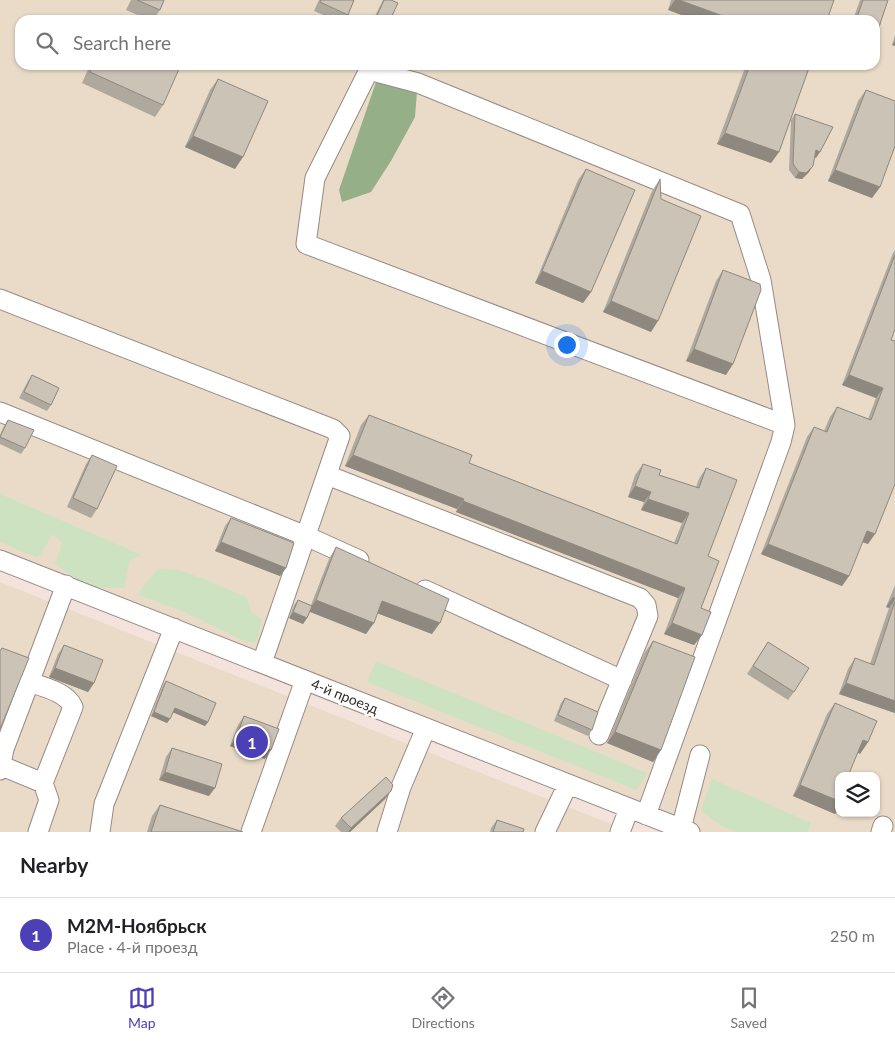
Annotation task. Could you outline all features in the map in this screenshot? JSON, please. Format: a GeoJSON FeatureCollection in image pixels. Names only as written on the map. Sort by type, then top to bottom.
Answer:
{"type":"FeatureCollection","features":[{"type":"Feature","properties":{"kind":"street"},"geometry":{"type":"LineString","coordinates":[[620,832],[638,812],[781,442],[785,425],[761,280],[740,214],[418,83],[370,70],[315,178],[306,244],[785,425]]}},
{"type":"Feature","properties":{"kind":"street"},"geometry":{"type":"LineString","coordinates":[[0,299],[333,429],[340,436],[262,663]]}},
{"type":"Feature","properties":{"kind":"street"},"geometry":{"type":"LineString","coordinates":[[0,412],[306,536],[378,568]]}},
{"type":"Feature","properties":{"kind":"street"},"geometry":{"type":"LineString","coordinates":[[327,475],[640,598],[646,605],[648,616],[647,639],[622,680],[599,735]]}},
{"type":"Feature","properties":{"kind":"street","name":"4-й проезд"},"geometry":{"type":"LineString","coordinates":[[0,560],[66,584],[685,830]]}},
{"type":"Feature","properties":{"kind":"street"},"geometry":{"type":"LineString","coordinates":[[405,581],[622,680]]}},
{"type":"Feature","properties":{"kind":"street"},"geometry":{"type":"LineString","coordinates":[[43,783],[1,768],[4,749],[66,584]]}},
{"type":"Feature","properties":{"kind":"street"},"geometry":{"type":"LineString","coordinates":[[100,832],[104,804],[174,628]]}},
{"type":"Feature","properties":{"kind":"street"},"geometry":{"type":"LineString","coordinates":[[251,832],[305,680]]}},
{"type":"Feature","properties":{"kind":"street"},"geometry":{"type":"LineString","coordinates":[[29,682],[64,696],[71,702],[72,708],[43,783],[49,800],[38,832]]}},
{"type":"Feature","properties":{"kind":"street"},"geometry":{"type":"LineString","coordinates":[[387,832],[401,787],[426,728]]}},
{"type":"Feature","properties":{"kind":"street"},"geometry":{"type":"LineString","coordinates":[[685,830],[700,755]]}},
{"type":"Feature","properties":{"kind":"street"},"geometry":{"type":"LineString","coordinates":[[545,832],[568,784]]}},
{"type":"Feature","properties":{"kind":"shaded area"},"geometry":{"type":"Polygon","coordinates":[[[0,0],[895,0],[895,832],[702,832],[174,628],[0,556],[0,0]]]}},
{"type":"Feature","properties":{"kind":"shaded area"},"geometry":{"type":"Polygon","coordinates":[[[0,582],[473,770],[632,832],[0,832],[0,582]]]}},
{"type":"Feature","properties":{"kind":"green space"},"geometry":{"type":"Polygon","coordinates":[[[376,82],[417,91],[415,117],[391,161],[371,192],[342,202],[339,190],[376,82]]]}},
{"type":"Feature","properties":{"kind":"green space"},"geometry":{"type":"Polygon","coordinates":[[[0,494],[142,555],[130,560],[124,588],[88,587],[55,564],[62,543],[53,534],[38,558],[0,542],[0,494]]]}},
{"type":"Feature","properties":{"kind":"green space"},"geometry":{"type":"Polygon","coordinates":[[[158,569],[179,570],[246,597],[252,613],[262,619],[257,642],[247,642],[182,611],[139,595],[143,586],[158,569]]]}},
{"type":"Feature","properties":{"kind":"green space"},"geometry":{"type":"Polygon","coordinates":[[[376,661],[647,773],[637,790],[367,682],[376,661]]]}},
{"type":"Feature","properties":{"kind":"green space"},"geometry":{"type":"Polygon","coordinates":[[[712,779],[811,823],[808,832],[737,832],[723,827],[701,811],[712,779]]]}},
{"type":"Feature","properties":{"kind":"building"},"geometry":{"type":"Polygon","coordinates":[[[137,0],[164,0],[160,10],[137,0]]]}},
{"type":"Feature","properties":{"kind":"building"},"geometry":{"type":"Polygon","coordinates":[[[321,0],[354,0],[348,15],[320,2],[321,0]]]}},
{"type":"Feature","properties":{"kind":"building"},"geometry":{"type":"Polygon","coordinates":[[[384,0],[398,3],[392,15],[377,15],[384,0]]]}},
{"type":"Feature","properties":{"kind":"building"},"geometry":{"type":"Polygon","coordinates":[[[679,0],[834,0],[829,15],[720,15],[679,0]]]}},
{"type":"Feature","properties":{"kind":"building"},"geometry":{"type":"Polygon","coordinates":[[[863,0],[888,0],[880,24],[880,15],[858,15],[863,0]]]}},
{"type":"Feature","properties":{"kind":"building"},"geometry":{"type":"Polygon","coordinates":[[[91,70],[179,70],[163,105],[90,72],[91,70]]]}},
{"type":"Feature","properties":{"kind":"building"},"geometry":{"type":"Polygon","coordinates":[[[748,70],[808,70],[779,152],[725,133],[748,70]]]}},
{"type":"Feature","properties":{"kind":"building"},"geometry":{"type":"Polygon","coordinates":[[[218,79],[268,101],[243,157],[193,136],[218,79]]]}},
{"type":"Feature","properties":{"kind":"building"},"geometry":{"type":"Polygon","coordinates":[[[866,90],[895,101],[895,146],[880,187],[835,170],[866,90]]]}},
{"type":"Feature","properties":{"kind":"building"},"geometry":{"type":"Polygon","coordinates":[[[795,114],[833,127],[820,152],[816,150],[813,166],[806,173],[799,172],[793,164],[795,114]]]}},
{"type":"Feature","properties":{"kind":"building"},"geometry":{"type":"Polygon","coordinates":[[[586,169],[635,190],[591,292],[542,271],[586,169]]]}},
{"type":"Feature","properties":{"kind":"building"},"geometry":{"type":"Polygon","coordinates":[[[660,179],[661,199],[701,216],[658,321],[611,301],[660,179]]]}},
{"type":"Feature","properties":{"kind":"building"},"geometry":{"type":"Polygon","coordinates":[[[895,255],[895,329],[891,340],[895,341],[895,484],[875,534],[867,531],[849,576],[768,544],[814,427],[827,432],[837,407],[871,420],[883,388],[849,375],[895,255]]]}},
{"type":"Feature","properties":{"kind":"building"},"geometry":{"type":"Polygon","coordinates":[[[723,270],[760,284],[761,290],[733,364],[694,349],[723,270]]]}},
{"type":"Feature","properties":{"kind":"building"},"geometry":{"type":"Polygon","coordinates":[[[32,375],[59,388],[51,405],[24,392],[32,375]]]}},
{"type":"Feature","properties":{"kind":"building"},"geometry":{"type":"Polygon","coordinates":[[[369,415],[472,455],[469,463],[677,544],[689,513],[648,499],[651,492],[635,486],[643,464],[661,470],[659,475],[699,488],[706,468],[737,480],[708,556],[719,561],[701,608],[711,612],[702,635],[672,623],[685,588],[463,501],[464,499],[353,455],[369,415]]]}},
{"type":"Feature","properties":{"kind":"building"},"geometry":{"type":"Polygon","coordinates":[[[8,420],[34,430],[25,448],[0,437],[8,420]]]}},
{"type":"Feature","properties":{"kind":"building"},"geometry":{"type":"Polygon","coordinates":[[[92,455],[117,466],[97,509],[73,498],[92,455]]]}},
{"type":"Feature","properties":{"kind":"building"},"geometry":{"type":"Polygon","coordinates":[[[231,518],[294,543],[286,568],[221,542],[231,518]]]}},
{"type":"Feature","properties":{"kind":"building"},"geometry":{"type":"Polygon","coordinates":[[[336,547],[449,599],[440,623],[382,601],[374,623],[316,600],[336,547]]]}},
{"type":"Feature","properties":{"kind":"building"},"geometry":{"type":"Polygon","coordinates":[[[298,600],[312,606],[307,618],[293,612],[298,600]]]}},
{"type":"Feature","properties":{"kind":"building"},"geometry":{"type":"Polygon","coordinates":[[[895,601],[895,701],[846,683],[855,658],[874,665],[895,601]]]}},
{"type":"Feature","properties":{"kind":"building"},"geometry":{"type":"Polygon","coordinates":[[[653,641],[695,657],[661,750],[615,732],[653,641]]]}},
{"type":"Feature","properties":{"kind":"building"},"geometry":{"type":"Polygon","coordinates":[[[768,642],[809,668],[794,692],[753,666],[768,642]]]}},
{"type":"Feature","properties":{"kind":"building"},"geometry":{"type":"Polygon","coordinates":[[[64,645],[103,660],[94,683],[55,668],[64,645]]]}},
{"type":"Feature","properties":{"kind":"building"},"geometry":{"type":"Polygon","coordinates":[[[2,648],[29,658],[0,729],[0,651],[2,648]]]}},
{"type":"Feature","properties":{"kind":"building"},"geometry":{"type":"Polygon","coordinates":[[[166,681],[216,703],[208,722],[175,708],[170,719],[154,712],[166,681]]]}},
{"type":"Feature","properties":{"kind":"building"},"geometry":{"type":"Polygon","coordinates":[[[565,698],[598,712],[592,730],[558,715],[565,698]]]}},
{"type":"Feature","properties":{"kind":"building"},"geometry":{"type":"Polygon","coordinates":[[[835,703],[877,721],[868,742],[863,740],[850,772],[835,772],[835,799],[800,785],[835,703]]]}},
{"type":"Feature","properties":{"kind":"building"},"geometry":{"type":"Polygon","coordinates":[[[244,716],[279,729],[271,750],[236,738],[244,716]]]}},
{"type":"Feature","properties":{"kind":"building"},"geometry":{"type":"Polygon","coordinates":[[[172,748],[222,764],[215,788],[165,772],[172,748]]]}},
{"type":"Feature","properties":{"kind":"building"},"geometry":{"type":"Polygon","coordinates":[[[386,777],[393,785],[391,791],[351,828],[341,818],[386,777]]]}},
{"type":"Feature","properties":{"kind":"building"},"geometry":{"type":"Polygon","coordinates":[[[160,805],[243,832],[151,832],[160,805]]]}},
{"type":"Feature","properties":{"kind":"building"},"geometry":{"type":"Polygon","coordinates":[[[497,820],[524,829],[523,832],[493,832],[497,820]]]}},
{"type":"Feature","properties":{"kind":"place","name":"М2М-Ноябрьск"},"geometry":{"type":"Point","coordinates":[252,742]}}]}
